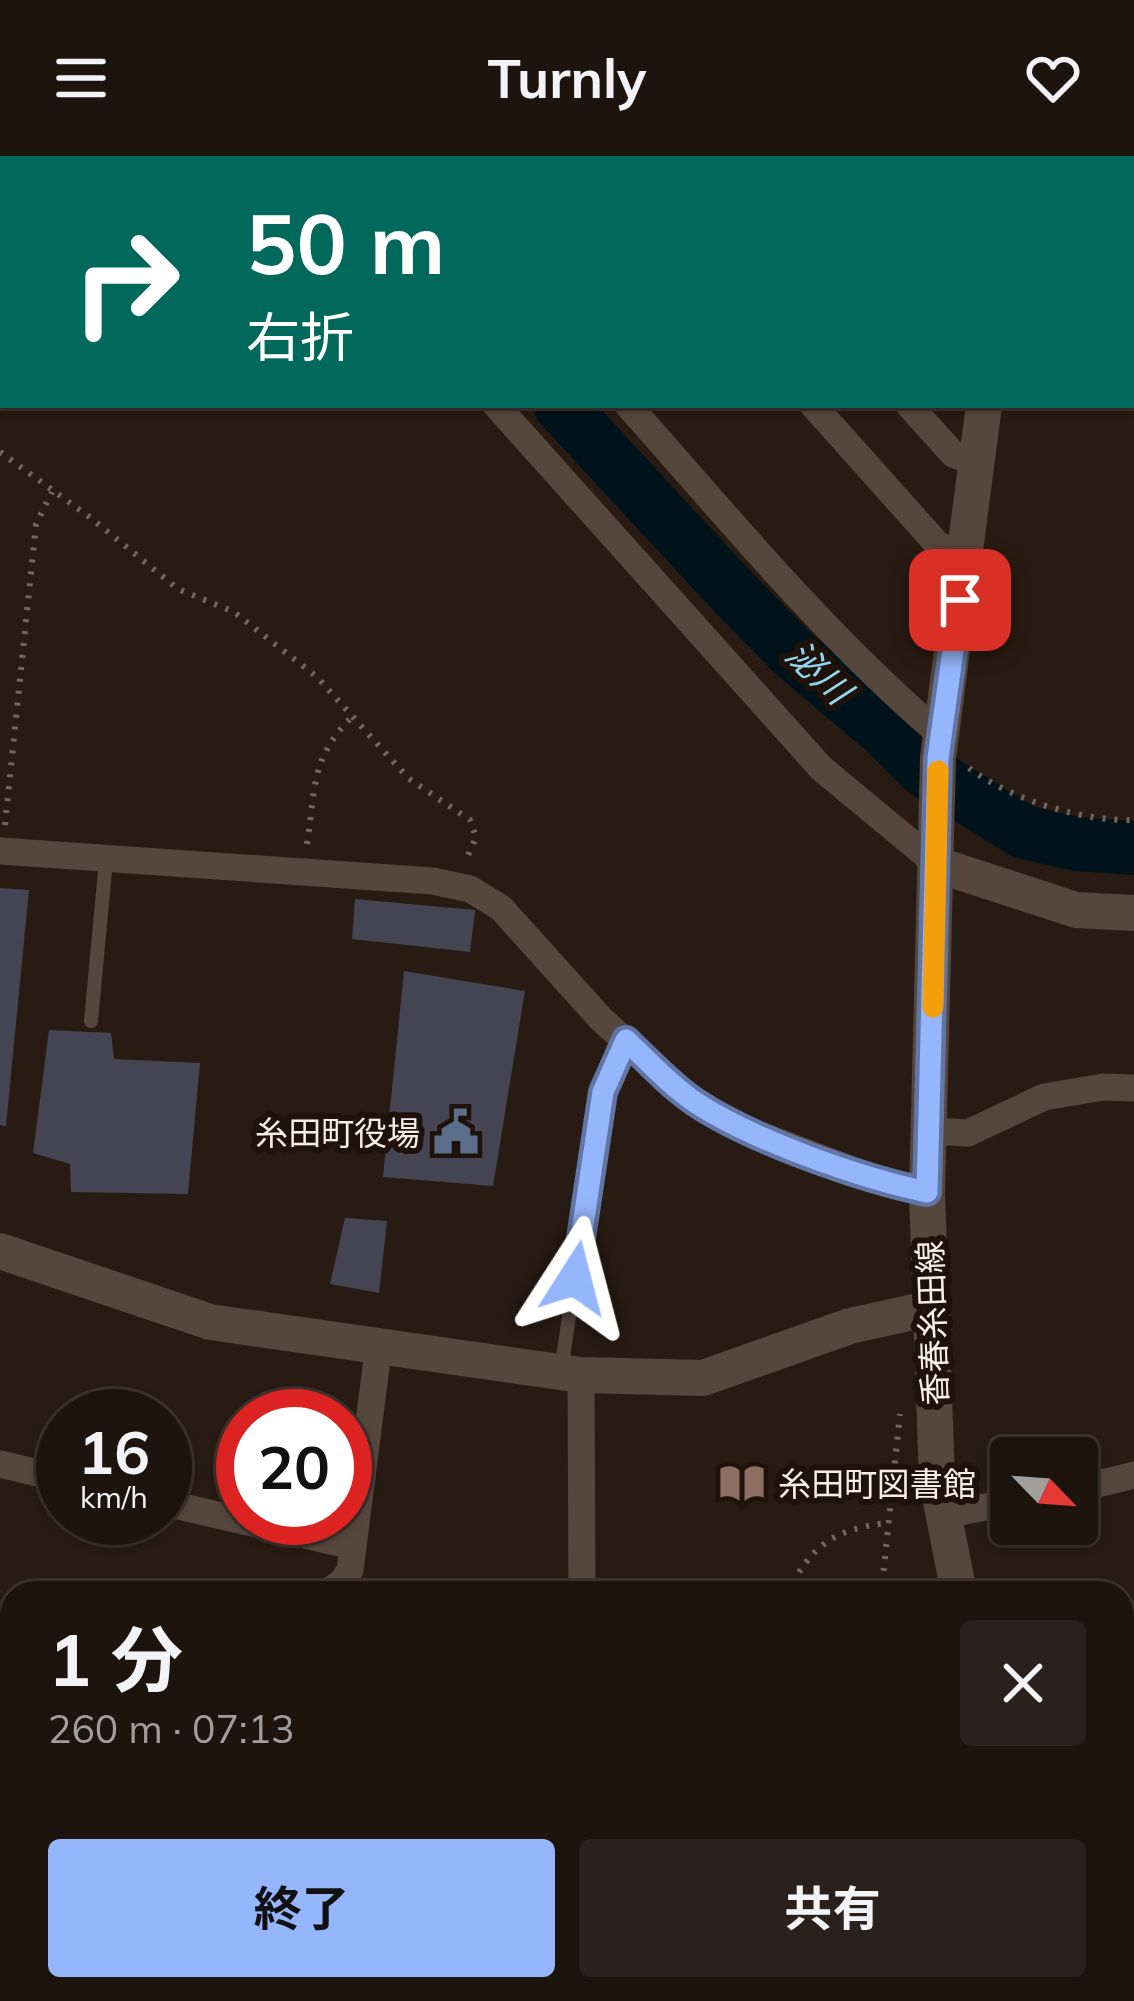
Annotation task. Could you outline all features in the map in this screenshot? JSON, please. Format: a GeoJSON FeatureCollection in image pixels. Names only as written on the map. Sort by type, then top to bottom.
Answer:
{"type":"FeatureCollection","features":[{"type":"Feature","properties":{"kind":"main road","name":"香春糸田線"},"geometry":{"type":"LineString","coordinates":[[957,1581],[937,1481],[927,1192],[940,747],[984,408]]}},
{"type":"Feature","properties":{"kind":"main road"},"geometry":{"type":"LineString","coordinates":[[938,866],[1076,910],[1134,913]]}},
{"type":"Feature","properties":{"kind":"main road"},"geometry":{"type":"LineString","coordinates":[[0,1250],[210,1322],[571,1373],[703,1378],[850,1326],[932,1308]]}},
{"type":"Feature","properties":{"kind":"street"},"geometry":{"type":"LineString","coordinates":[[499,408],[820,768],[938,866]]}},
{"type":"Feature","properties":{"kind":"street"},"geometry":{"type":"LineString","coordinates":[[631,408],[805,605],[940,747]]}},
{"type":"Feature","properties":{"kind":"street"},"geometry":{"type":"LineString","coordinates":[[816,408],[938,545],[966,554]]}},
{"type":"Feature","properties":{"kind":"street"},"geometry":{"type":"LineString","coordinates":[[912,408],[953,454],[977,464]]}},
{"type":"Feature","properties":{"kind":"street"},"geometry":{"type":"LineString","coordinates":[[1,851],[433,881],[463,887],[501,908],[626,1040],[690,1099],[731,1124],[889,1184],[927,1192]]}},
{"type":"Feature","properties":{"kind":"street"},"geometry":{"type":"LineString","coordinates":[[929,1131],[968,1133],[1044,1097],[1103,1087],[1134,1088]]}},
{"type":"Feature","properties":{"kind":"street"},"geometry":{"type":"LineString","coordinates":[[343,1581],[350,1570],[379,1344]]}},
{"type":"Feature","properties":{"kind":"street"},"geometry":{"type":"LineString","coordinates":[[571,1373],[581,1581]]}},
{"type":"Feature","properties":{"kind":"street"},"geometry":{"type":"LineString","coordinates":[[0,1464],[36,1473]]}},
{"type":"Feature","properties":{"kind":"street"},"geometry":{"type":"LineString","coordinates":[[1098,1484],[1134,1475]]}},
{"type":"Feature","properties":{"kind":"street"},"geometry":{"type":"LineString","coordinates":[[944,1515],[990,1506]]}},
{"type":"Feature","properties":{"kind":"street"},"geometry":{"type":"LineString","coordinates":[[192,1509],[353,1546]]}},
{"type":"Feature","properties":{"kind":"lane"},"geometry":{"type":"LineString","coordinates":[[91,1022],[106,860]]}},
{"type":"Feature","properties":{"kind":"lane"},"geometry":{"type":"LineString","coordinates":[[571,1373],[603,1092],[626,1040]]}},
{"type":"Feature","properties":{"kind":"path"},"geometry":{"type":"LineString","coordinates":[[0,452],[178,590],[234,612],[317,677],[408,778],[470,820],[476,836],[465,862],[463,887]]}},
{"type":"Feature","properties":{"kind":"path"},"geometry":{"type":"LineString","coordinates":[[1,851],[36,524],[52,492]]}},
{"type":"Feature","properties":{"kind":"path"},"geometry":{"type":"LineString","coordinates":[[302,873],[321,756],[329,739],[353,716]]}},
{"type":"Feature","properties":{"kind":"path"},"geometry":{"type":"LineString","coordinates":[[940,747],[972,772],[1036,802],[1102,821],[1134,820]]}},
{"type":"Feature","properties":{"kind":"path"},"geometry":{"type":"LineString","coordinates":[[885,1581],[887,1523],[903,1399]]}},
{"type":"Feature","properties":{"kind":"path"},"geometry":{"type":"LineString","coordinates":[[794,1581],[808,1558],[833,1535],[887,1523]]}},
{"type":"Feature","properties":{"kind":"building"},"geometry":{"type":"Polygon","coordinates":[[[0,888],[29,890],[6,1126],[0,1125],[0,888]]]}},
{"type":"Feature","properties":{"kind":"building"},"geometry":{"type":"Polygon","coordinates":[[[355,899],[475,910],[470,952],[352,939],[355,899]]]}},
{"type":"Feature","properties":{"kind":"building"},"geometry":{"type":"Polygon","coordinates":[[[404,971],[525,991],[493,1186],[383,1177],[404,971]]]}},
{"type":"Feature","properties":{"kind":"building"},"geometry":{"type":"Polygon","coordinates":[[[49,1030],[111,1033],[114,1059],[200,1063],[188,1194],[71,1192],[70,1164],[33,1153],[49,1030]]]}},
{"type":"Feature","properties":{"kind":"building"},"geometry":{"type":"Polygon","coordinates":[[[345,1218],[387,1221],[379,1293],[330,1284],[345,1218]]]}},
{"type":"Feature","properties":{"kind":"waterway","name":"泌川"},"geometry":{"type":"LineString","coordinates":[[563,408],[795,655],[924,770],[1024,832],[1077,844],[1134,848]]}},
{"type":"Feature","properties":{"kind":"slow traffic"},"geometry":{"type":"LineString","coordinates":[[933,1007],[938,771]]}},
{"type":"Feature","properties":{"kind":"place","name":"糸田町役場"},"geometry":{"type":"Point","coordinates":[456,1132]}},
{"type":"Feature","properties":{"kind":"place","name":"糸田町図書館"},"geometry":{"type":"Point","coordinates":[742,1483]}},
{"type":"Feature","properties":{"kind":"route"},"geometry":{"type":"LineString","coordinates":[[575,1278],[603,1092],[626,1040],[690,1099],[731,1124],[889,1184],[927,1192],[938,758],[960,600]]}}]}
